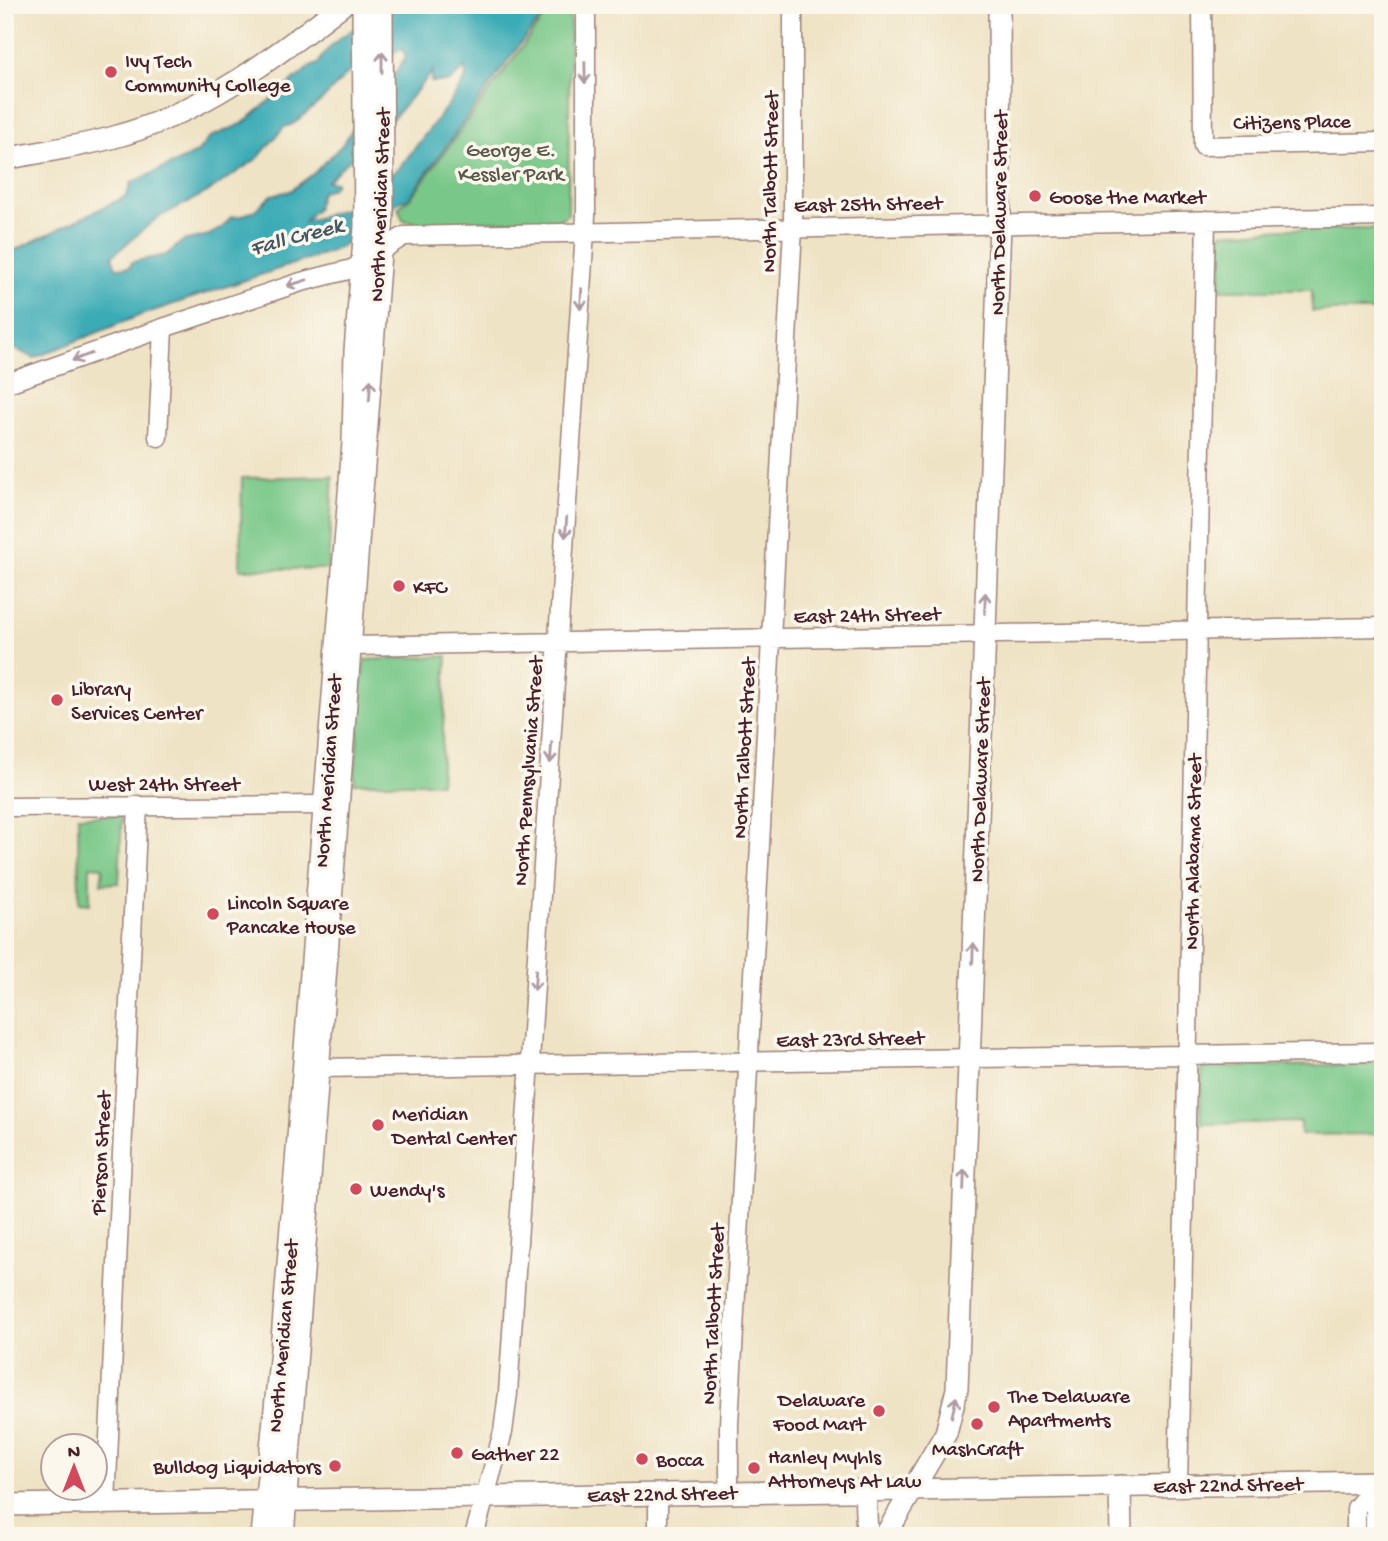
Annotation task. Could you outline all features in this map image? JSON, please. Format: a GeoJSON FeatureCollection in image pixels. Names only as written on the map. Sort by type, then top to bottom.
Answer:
{"type":"FeatureCollection","features":[{"type":"Feature","properties":{"kind":"main road"},"geometry":{"type":"LineString","coordinates":[[5,159],[110,138],[199,104],[238,83],[342,5]]}},
{"type":"Feature","properties":{"kind":"main road","name":"North Delaware Street"},"geometry":{"type":"LineString","coordinates":[[885,1536],[946,1433],[956,1401],[1000,224],[999,5]]}},
{"type":"Feature","properties":{"kind":"main road","name":"North Meridian Street"},"geometry":{"type":"LineString","coordinates":[[262,1536],[276,1500],[319,1068],[381,248],[382,6]]}},
{"type":"Feature","properties":{"kind":"main road","name":"North Meridian Street"},"geometry":{"type":"LineString","coordinates":[[283,1536],[276,1500],[282,1340],[353,443],[355,351],[365,227],[363,13]]}},
{"type":"Feature","properties":{"kind":"main road","name":"East 22nd Street"},"geometry":{"type":"LineString","coordinates":[[5,1505],[1178,1485],[1372,1487]]}},
{"type":"Feature","properties":{"kind":"main road"},"geometry":{"type":"LineString","coordinates":[[1120,1486],[1121,1536]]}},
{"type":"Feature","properties":{"kind":"main road"},"geometry":{"type":"LineString","coordinates":[[865,1490],[867,1536]]}},
{"type":"Feature","properties":{"kind":"street","name":"North Pennsylvania Street"},"geometry":{"type":"LineString","coordinates":[[474,1536],[503,1432],[508,1393],[585,231],[586,5]]}},
{"type":"Feature","properties":{"kind":"street","name":"North Talbott Street"},"geometry":{"type":"LineString","coordinates":[[729,1492],[729,1424],[793,228],[793,5]]}},
{"type":"Feature","properties":{"kind":"street","name":"Citizens Place"},"geometry":{"type":"LineString","coordinates":[[1202,5],[1203,146],[1383,142]]}},
{"type":"Feature","properties":{"kind":"street","name":"East 25th Street"},"geometry":{"type":"LineString","coordinates":[[362,263],[381,248],[404,236],[1383,217]]}},
{"type":"Feature","properties":{"kind":"street","name":"North Alabama Street"},"geometry":{"type":"LineString","coordinates":[[1178,1485],[1206,220]]}},
{"type":"Feature","properties":{"kind":"street"},"geometry":{"type":"LineString","coordinates":[[5,384],[163,328],[362,263]]}},
{"type":"Feature","properties":{"kind":"street"},"geometry":{"type":"LineString","coordinates":[[158,437],[163,328]]}},
{"type":"Feature","properties":{"kind":"street","name":"East 24th Street"},"geometry":{"type":"LineString","coordinates":[[352,646],[1383,627]]}},
{"type":"Feature","properties":{"kind":"street","name":"Pierson Street"},"geometry":{"type":"LineString","coordinates":[[106,1503],[138,805]]}},
{"type":"Feature","properties":{"kind":"street","name":"West 24th Street"},"geometry":{"type":"LineString","coordinates":[[5,807],[324,805]]}},
{"type":"Feature","properties":{"kind":"street","name":"East 23rd Street"},"geometry":{"type":"LineString","coordinates":[[319,1068],[1383,1052]]}},
{"type":"Feature","properties":{"kind":"street"},"geometry":{"type":"LineString","coordinates":[[1356,1536],[1356,1508],[1372,1487]]}},
{"type":"Feature","properties":{"kind":"street"},"geometry":{"type":"LineString","coordinates":[[1372,1487],[1375,1536]]}},
{"type":"Feature","properties":{"kind":"street"},"geometry":{"type":"LineString","coordinates":[[657,1494],[658,1536]]}},
{"type":"Feature","properties":{"kind":"green space","name":"George E. Kessler Park"},"geometry":{"type":"Polygon","coordinates":[[[553,5],[570,17],[568,214],[559,220],[418,223],[403,220],[398,208],[412,196],[553,5]]]}},
{"type":"Feature","properties":{"kind":"green space"},"geometry":{"type":"Polygon","coordinates":[[[1283,229],[1383,229],[1383,311],[1312,311],[1312,290],[1220,290],[1221,233],[1283,229]]]}},
{"type":"Feature","properties":{"kind":"green space"},"geometry":{"type":"Polygon","coordinates":[[[333,476],[328,569],[240,569],[242,478],[333,476]]]}},
{"type":"Feature","properties":{"kind":"green space"},"geometry":{"type":"Polygon","coordinates":[[[447,656],[440,783],[354,783],[364,660],[447,656]]]}},
{"type":"Feature","properties":{"kind":"green space"},"geometry":{"type":"Polygon","coordinates":[[[78,816],[122,816],[119,883],[101,884],[103,867],[90,866],[90,904],[79,903],[78,816]]]}},
{"type":"Feature","properties":{"kind":"green space"},"geometry":{"type":"Polygon","coordinates":[[[1383,1064],[1383,1134],[1300,1135],[1300,1122],[1200,1124],[1202,1067],[1383,1064]]]}},
{"type":"Feature","properties":{"kind":"water","name":"Fall Creek"},"geometry":{"type":"Polygon","coordinates":[[[418,5],[552,5],[519,45],[408,199],[401,200],[342,246],[141,315],[34,358],[15,349],[5,352],[5,255],[127,196],[131,183],[197,153],[210,137],[242,124],[310,67],[318,64],[342,36],[397,9],[418,5]],[[402,49],[365,62],[347,74],[322,100],[293,124],[284,127],[258,158],[206,193],[157,218],[112,256],[116,268],[130,267],[132,262],[166,255],[183,241],[209,235],[222,228],[231,217],[242,216],[255,210],[272,195],[290,191],[313,174],[342,145],[364,112],[384,92],[406,56],[402,49]],[[465,67],[450,82],[431,82],[433,71],[395,116],[327,181],[336,182],[333,188],[321,192],[317,208],[304,222],[348,208],[400,167],[466,78],[465,67]]]}},
{"type":"Feature","properties":{"kind":"place","name":"Ivy Tech Community College"},"geometry":{"type":"Point","coordinates":[111,72]}},
{"type":"Feature","properties":{"kind":"place","name":"Goose the Market"},"geometry":{"type":"Point","coordinates":[1035,196]}},
{"type":"Feature","properties":{"kind":"place","name":"KFC"},"geometry":{"type":"Point","coordinates":[399,586]}},
{"type":"Feature","properties":{"kind":"place","name":"Library Services Center"},"geometry":{"type":"Point","coordinates":[57,700]}},
{"type":"Feature","properties":{"kind":"place","name":"Lincoln Square Pancake House"},"geometry":{"type":"Point","coordinates":[213,914]}},
{"type":"Feature","properties":{"kind":"place","name":"Meridian Dental Center"},"geometry":{"type":"Point","coordinates":[378,1125]}},
{"type":"Feature","properties":{"kind":"place","name":"Wendy's"},"geometry":{"type":"Point","coordinates":[356,1189]}},
{"type":"Feature","properties":{"kind":"place","name":"The Delaware Apartments"},"geometry":{"type":"Point","coordinates":[994,1407]}},
{"type":"Feature","properties":{"kind":"place","name":"Delaware Food Mart"},"geometry":{"type":"Point","coordinates":[879,1411]}},
{"type":"Feature","properties":{"kind":"place","name":"MashCraft"},"geometry":{"type":"Point","coordinates":[977,1424]}},
{"type":"Feature","properties":{"kind":"place","name":"Gather 22"},"geometry":{"type":"Point","coordinates":[457,1453]}},
{"type":"Feature","properties":{"kind":"place","name":"Bocca"},"geometry":{"type":"Point","coordinates":[642,1459]}},
{"type":"Feature","properties":{"kind":"place","name":"Bulldog Liquidators"},"geometry":{"type":"Point","coordinates":[335,1466]}},
{"type":"Feature","properties":{"kind":"place","name":"Hanley Myhls Attorneys At Law"},"geometry":{"type":"Point","coordinates":[754,1468]}}]}
